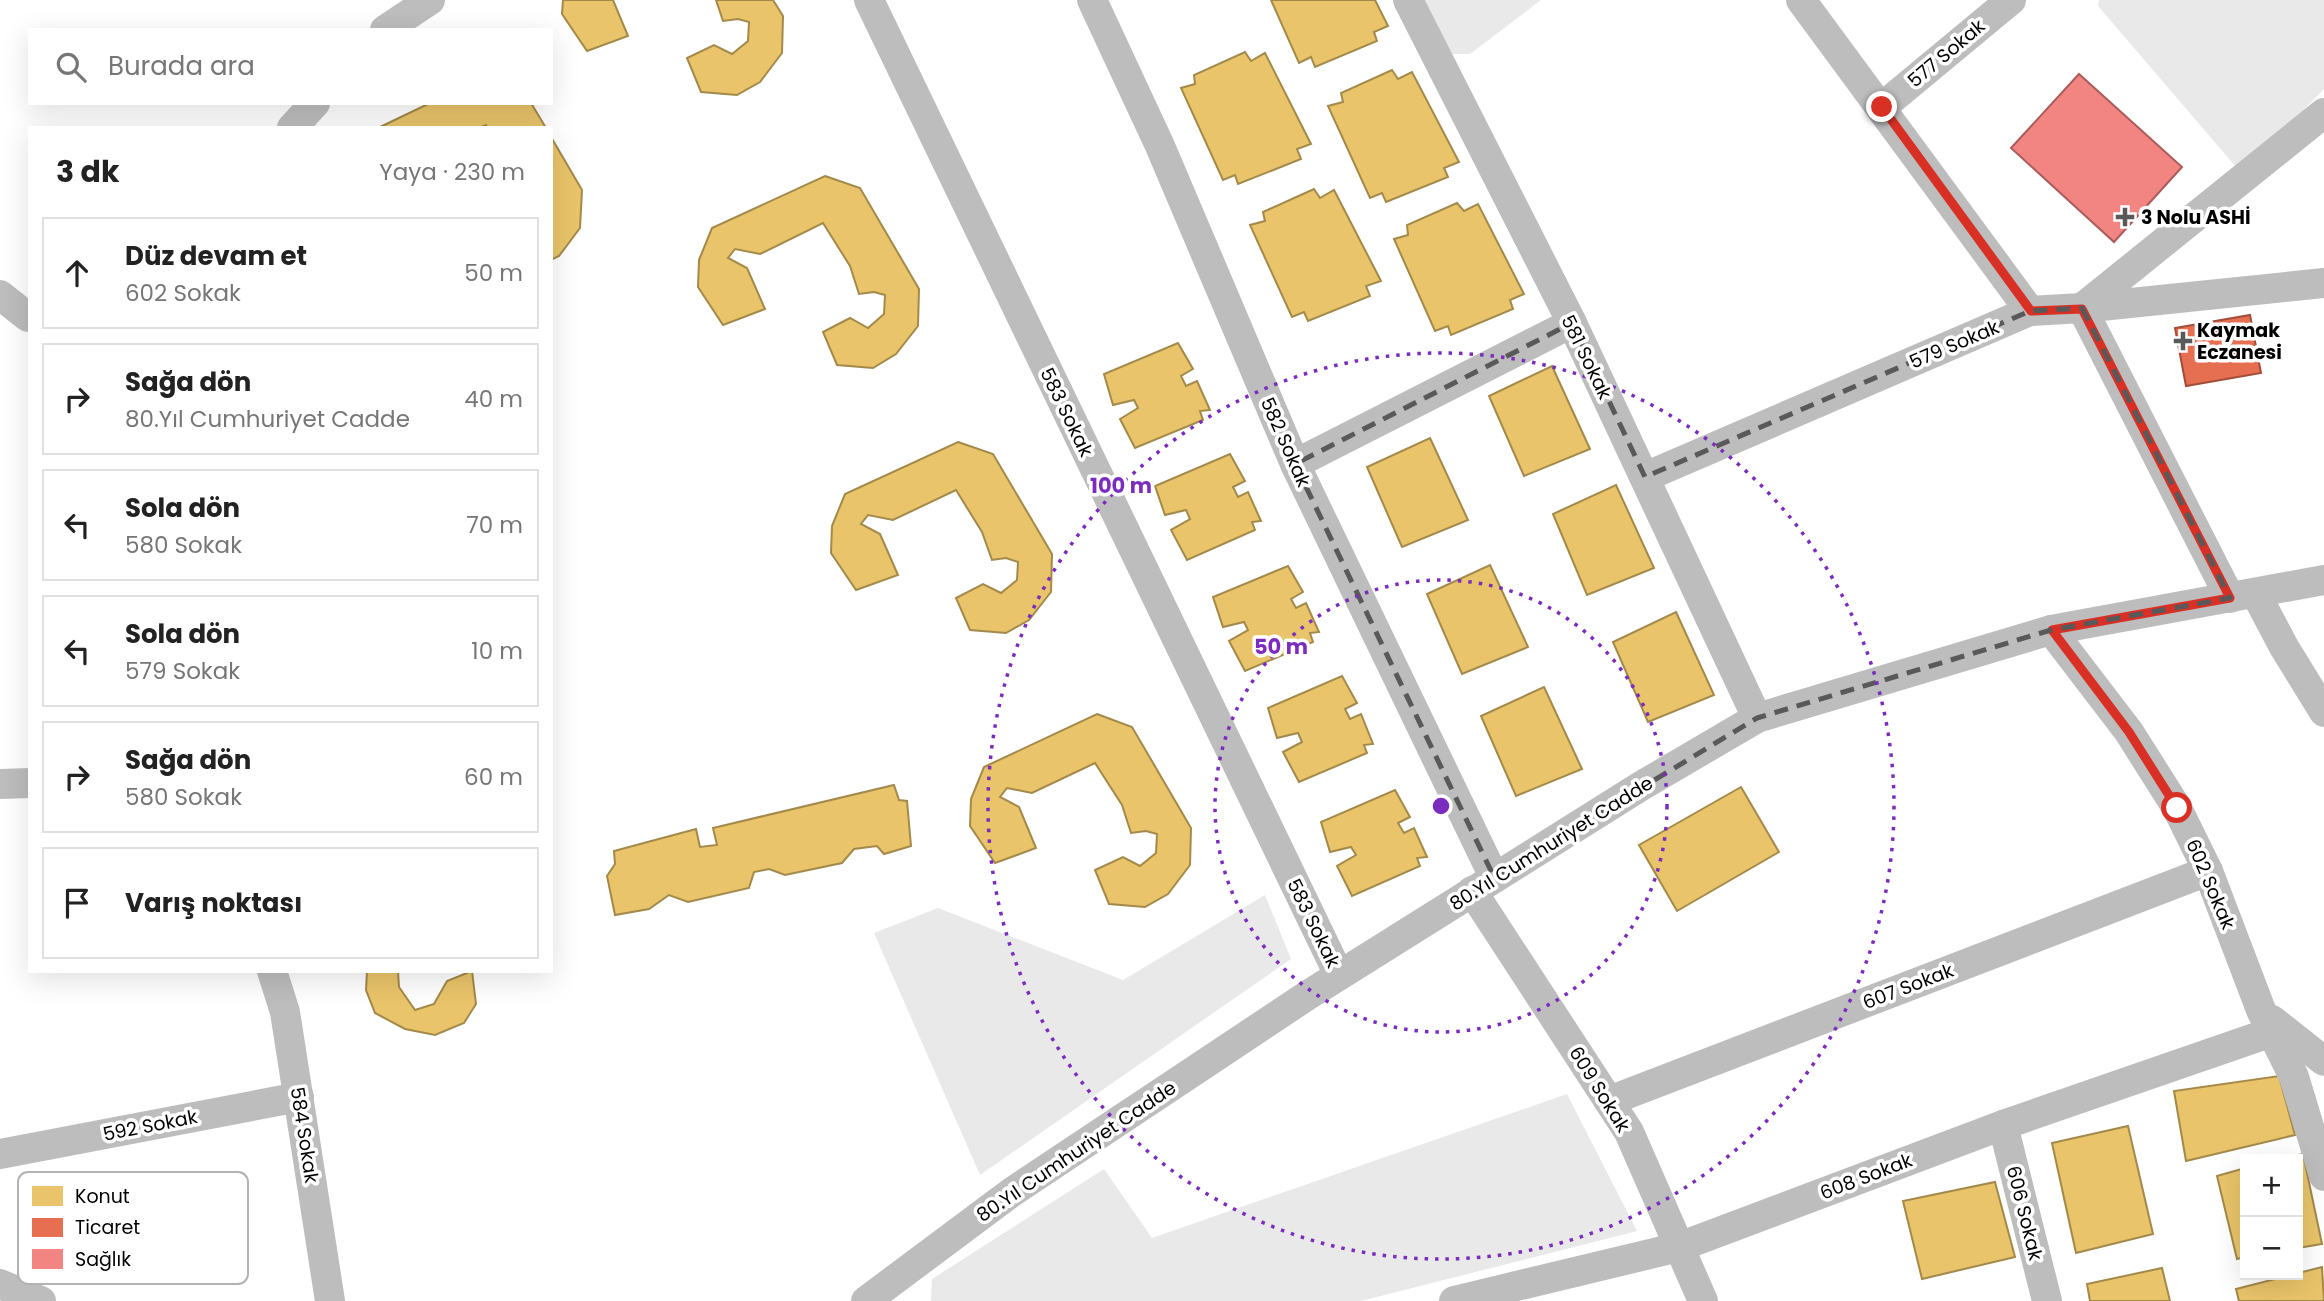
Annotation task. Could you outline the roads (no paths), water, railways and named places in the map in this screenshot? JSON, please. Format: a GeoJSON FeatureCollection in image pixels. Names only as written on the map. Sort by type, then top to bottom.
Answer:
{"type":"FeatureCollection","features":[{"type":"Feature","properties":{"kind":"street"},"geometry":{"type":"LineString","coordinates":[[388,28],[430,0]]}},
{"type":"Feature","properties":{"kind":"street","name":"583 Sokak"},"geometry":{"type":"LineString","coordinates":[[869,0],[1339,975]]}},
{"type":"Feature","properties":{"kind":"street","name":"582 Sokak"},"geometry":{"type":"LineString","coordinates":[[1093,0],[1160,146],[1295,464],[1483,884]]}},
{"type":"Feature","properties":{"kind":"street","name":"581 Sokak"},"geometry":{"type":"LineString","coordinates":[[1408,0],[1572,323],[1758,718]]}},
{"type":"Feature","properties":{"kind":"street"},"geometry":{"type":"LineString","coordinates":[[1801,0],[2031,311]]}},
{"type":"Feature","properties":{"kind":"street","name":"577 Sokak"},"geometry":{"type":"LineString","coordinates":[[1882,107],[2011,0]]}},
{"type":"Feature","properties":{"kind":"street"},"geometry":{"type":"LineString","coordinates":[[294,126],[313,105]]}},
{"type":"Feature","properties":{"kind":"street"},"geometry":{"type":"LineString","coordinates":[[2324,113],[2082,309],[2243,596],[2284,646],[2324,712]]}},
{"type":"Feature","properties":{"kind":"street","name":"579 Sokak"},"geometry":{"type":"LineString","coordinates":[[1645,477],[2031,311],[2082,309],[2324,283]]}},
{"type":"Feature","properties":{"kind":"street"},"geometry":{"type":"LineString","coordinates":[[0,295],[28,315]]}},
{"type":"Feature","properties":{"kind":"street"},"geometry":{"type":"LineString","coordinates":[[0,326],[28,316]]}},
{"type":"Feature","properties":{"kind":"street"},"geometry":{"type":"LineString","coordinates":[[1295,464],[1572,323]]}},
{"type":"Feature","properties":{"kind":"street","name":"80.Yıl Cumhuriyet Cadde"},"geometry":{"type":"LineString","coordinates":[[866,1301],[1012,1192],[1339,975],[1483,884],[1758,718],[2052,630],[2324,580]]}},
{"type":"Feature","properties":{"kind":"street","name":"602 Sokak"},"geometry":{"type":"LineString","coordinates":[[2052,630],[2129,732],[2177,808],[2208,871],[2267,1021],[2294,1077],[2324,1175]]}},
{"type":"Feature","properties":{"kind":"street"},"geometry":{"type":"LineString","coordinates":[[0,784],[28,783]]}},
{"type":"Feature","properties":{"kind":"street","name":"607 Sokak"},"geometry":{"type":"LineString","coordinates":[[1609,1101],[2208,871]]}},
{"type":"Feature","properties":{"kind":"street","name":"609 Sokak"},"geometry":{"type":"LineString","coordinates":[[1483,884],[1629,1132],[1703,1301]]}},
{"type":"Feature","properties":{"kind":"street","name":"584 Sokak"},"geometry":{"type":"LineString","coordinates":[[273,973],[285,1012],[330,1301]]}},
{"type":"Feature","properties":{"kind":"street"},"geometry":{"type":"LineString","coordinates":[[2267,1021],[2324,1061]]}},
{"type":"Feature","properties":{"kind":"street","name":"608 Sokak"},"geometry":{"type":"LineString","coordinates":[[1454,1301],[1679,1247],[2003,1125],[2267,1021]]}},
{"type":"Feature","properties":{"kind":"street","name":"592 Sokak"},"geometry":{"type":"LineString","coordinates":[[0,1154],[299,1097]]}},
{"type":"Feature","properties":{"kind":"street","name":"606 Sokak"},"geometry":{"type":"LineString","coordinates":[[2003,1125],[2047,1301]]}},
{"type":"Feature","properties":{"kind":"street"},"geometry":{"type":"LineString","coordinates":[[0,1284],[41,1301]]}},
{"type":"Feature","properties":{"kind":"place","name":"3 Nolu ASHİ"},"geometry":{"type":"Point","coordinates":[2125,217]}},
{"type":"Feature","properties":{"kind":"place","name":"Kaymak Eczanesi"},"geometry":{"type":"Point","coordinates":[2183,341]}}]}
